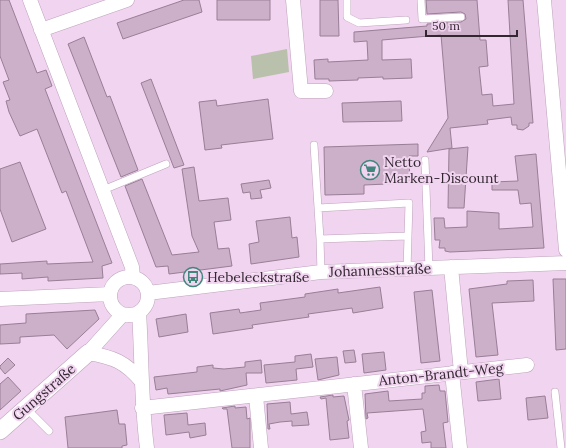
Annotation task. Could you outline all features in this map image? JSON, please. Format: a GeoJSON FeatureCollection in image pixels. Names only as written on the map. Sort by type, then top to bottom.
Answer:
{"type":"FeatureCollection","features":[{"type":"Feature","properties":{"kind":"street"},"geometry":{"type":"LineString","coordinates":[[30,0],[132,267],[133,277]]}},
{"type":"Feature","properties":{"kind":"street"},"geometry":{"type":"LineString","coordinates":[[41,30],[127,0]]}},
{"type":"Feature","properties":{"kind":"street"},"geometry":{"type":"LineString","coordinates":[[292,0],[301,90],[326,91]]}},
{"type":"Feature","properties":{"kind":"street"},"geometry":{"type":"LineString","coordinates":[[544,0],[566,250]]}},
{"type":"Feature","properties":{"kind":"street","name":"Johannesstraße"},"geometry":{"type":"LineString","coordinates":[[148,293],[321,272],[566,263]]}},
{"type":"Feature","properties":{"kind":"street"},"geometry":{"type":"LineString","coordinates":[[451,267],[460,448]]}},
{"type":"Feature","properties":{"kind":"street"},"geometry":{"type":"LineString","coordinates":[[128,277],[133,277],[142,281],[148,293],[147,302],[139,312],[131,315],[123,314],[112,304],[110,294],[111,289],[118,280],[128,277]]}},
{"type":"Feature","properties":{"kind":"street"},"geometry":{"type":"LineString","coordinates":[[0,299],[110,294]]}},
{"type":"Feature","properties":{"kind":"street"},"geometry":{"type":"LineString","coordinates":[[139,312],[142,352],[142,408],[147,448]]}},
{"type":"Feature","properties":{"kind":"street","name":"Gungstraße"},"geometry":{"type":"LineString","coordinates":[[0,431],[88,353],[123,314]]}},
{"type":"Feature","properties":{"kind":"street","name":"Gungstraße"},"geometry":{"type":"LineString","coordinates":[[88,353],[116,358],[134,372],[142,382]]}},
{"type":"Feature","properties":{"kind":"street","name":"Anton-Brandt-Weg"},"geometry":{"type":"LineString","coordinates":[[142,408],[527,365]]}},
{"type":"Feature","properties":{"kind":"street"},"geometry":{"type":"LineString","coordinates":[[354,384],[361,448]]}},
{"type":"Feature","properties":{"kind":"street"},"geometry":{"type":"LineString","coordinates":[[256,396],[261,448]]}},
{"type":"Feature","properties":{"kind":"lane"},"geometry":{"type":"LineString","coordinates":[[347,0],[347,17],[359,23],[406,20]]}},
{"type":"Feature","properties":{"kind":"lane"},"geometry":{"type":"LineString","coordinates":[[421,0],[422,19],[461,16]]}},
{"type":"Feature","properties":{"kind":"lane"},"geometry":{"type":"LineString","coordinates":[[314,145],[321,272]]}},
{"type":"Feature","properties":{"kind":"lane"},"geometry":{"type":"LineString","coordinates":[[425,160],[429,269]]}},
{"type":"Feature","properties":{"kind":"lane"},"geometry":{"type":"LineString","coordinates":[[103,190],[166,164]]}},
{"type":"Feature","properties":{"kind":"lane"},"geometry":{"type":"LineString","coordinates":[[318,208],[409,203],[407,270]]}},
{"type":"Feature","properties":{"kind":"lane"},"geometry":{"type":"LineString","coordinates":[[320,239],[407,236]]}},
{"type":"Feature","properties":{"kind":"lane"},"geometry":{"type":"LineString","coordinates":[[555,392],[561,448]]}},
{"type":"Feature","properties":{"kind":"lane"},"geometry":{"type":"LineString","coordinates":[[26,407],[49,431]]}},
{"type":"Feature","properties":{"kind":"green space"},"geometry":{"type":"Polygon","coordinates":[[[287,49],[289,72],[253,79],[251,56],[287,49]]]}},
{"type":"Feature","properties":{"kind":"building"},"geometry":{"type":"Polygon","coordinates":[[[0,0],[9,0],[37,73],[46,70],[52,86],[45,89],[112,263],[102,266],[103,278],[48,281],[48,277],[22,279],[22,273],[0,274],[0,264],[47,261],[47,264],[93,262],[66,191],[62,193],[37,129],[20,136],[9,112],[6,101],[10,100],[3,82],[9,80],[0,56],[0,0]]]}},
{"type":"Feature","properties":{"kind":"building"},"geometry":{"type":"Polygon","coordinates":[[[184,0],[199,0],[202,12],[123,39],[117,23],[184,0]]]}},
{"type":"Feature","properties":{"kind":"building"},"geometry":{"type":"Polygon","coordinates":[[[217,0],[270,0],[270,20],[217,20],[217,0]]]}},
{"type":"Feature","properties":{"kind":"building"},"geometry":{"type":"Polygon","coordinates":[[[320,0],[338,0],[339,36],[320,36],[320,0]]]}},
{"type":"Feature","properties":{"kind":"building"},"geometry":{"type":"Polygon","coordinates":[[[426,0],[477,0],[480,40],[486,40],[488,66],[479,67],[482,95],[492,94],[493,106],[514,104],[508,0],[523,0],[533,123],[529,123],[529,126],[523,130],[517,129],[517,125],[512,125],[511,117],[487,120],[488,124],[450,128],[452,148],[427,152],[448,118],[441,35],[382,40],[382,60],[411,59],[412,78],[383,79],[383,77],[329,81],[329,79],[315,79],[314,60],[328,59],[328,62],[368,60],[367,41],[354,42],[354,32],[427,26],[427,24],[461,22],[466,19],[465,14],[461,12],[427,14],[426,0]]]}},
{"type":"Feature","properties":{"kind":"building"},"geometry":{"type":"Polygon","coordinates":[[[84,37],[107,97],[110,96],[138,170],[121,177],[68,44],[84,37]]]}},
{"type":"Feature","properties":{"kind":"building"},"geometry":{"type":"Polygon","coordinates":[[[151,79],[184,165],[174,168],[141,83],[151,79]]]}},
{"type":"Feature","properties":{"kind":"building"},"geometry":{"type":"Polygon","coordinates":[[[268,99],[273,139],[221,145],[222,148],[205,150],[199,102],[216,100],[217,106],[268,99]]]}},
{"type":"Feature","properties":{"kind":"building"},"geometry":{"type":"Polygon","coordinates":[[[401,101],[402,121],[343,122],[342,103],[401,101]]]}},
{"type":"Feature","properties":{"kind":"building"},"geometry":{"type":"Polygon","coordinates":[[[418,144],[418,156],[409,156],[410,183],[364,185],[364,194],[325,195],[324,147],[418,144]]]}},
{"type":"Feature","properties":{"kind":"building"},"geometry":{"type":"Polygon","coordinates":[[[468,147],[464,208],[448,208],[449,149],[468,147]]]}},
{"type":"Feature","properties":{"kind":"building"},"geometry":{"type":"Polygon","coordinates":[[[536,154],[544,248],[450,252],[445,251],[445,248],[439,248],[440,240],[435,240],[434,218],[444,218],[445,228],[467,227],[467,211],[499,213],[499,229],[533,227],[531,203],[520,204],[518,190],[492,190],[492,182],[518,181],[515,156],[536,154]]]}},
{"type":"Feature","properties":{"kind":"building"},"geometry":{"type":"Polygon","coordinates":[[[20,162],[46,229],[12,242],[0,209],[0,169],[20,162]]]}},
{"type":"Feature","properties":{"kind":"building"},"geometry":{"type":"Polygon","coordinates":[[[194,167],[199,201],[228,198],[231,220],[214,222],[218,249],[229,248],[232,266],[169,274],[168,266],[156,267],[125,186],[142,179],[172,255],[199,252],[192,236],[182,169],[194,167]]]}},
{"type":"Feature","properties":{"kind":"building"},"geometry":{"type":"Polygon","coordinates":[[[269,180],[271,188],[260,190],[262,198],[251,199],[250,192],[243,193],[241,184],[269,180]]]}},
{"type":"Feature","properties":{"kind":"building"},"geometry":{"type":"Polygon","coordinates":[[[290,217],[292,238],[297,237],[299,257],[251,264],[249,244],[259,242],[256,221],[290,217]]]}},
{"type":"Feature","properties":{"kind":"building"},"geometry":{"type":"Polygon","coordinates":[[[553,279],[566,279],[566,349],[556,350],[553,279]]]}},
{"type":"Feature","properties":{"kind":"building"},"geometry":{"type":"Polygon","coordinates":[[[533,280],[534,301],[492,303],[498,355],[476,357],[469,289],[507,284],[507,281],[533,280]]]}},
{"type":"Feature","properties":{"kind":"building"},"geometry":{"type":"Polygon","coordinates":[[[380,287],[383,308],[353,313],[352,308],[308,314],[309,317],[252,325],[253,328],[213,334],[210,313],[239,309],[240,313],[261,310],[260,303],[305,297],[305,294],[338,289],[338,293],[380,287]]]}},
{"type":"Feature","properties":{"kind":"building"},"geometry":{"type":"Polygon","coordinates":[[[432,290],[440,361],[421,363],[414,292],[432,290]]]}},
{"type":"Feature","properties":{"kind":"building"},"geometry":{"type":"Polygon","coordinates":[[[95,310],[99,319],[67,349],[54,335],[20,337],[20,343],[0,344],[0,325],[26,323],[26,314],[95,310]]]}},
{"type":"Feature","properties":{"kind":"building"},"geometry":{"type":"Polygon","coordinates":[[[186,314],[188,332],[159,337],[156,319],[186,314]]]}},
{"type":"Feature","properties":{"kind":"building"},"geometry":{"type":"Polygon","coordinates":[[[354,350],[356,362],[345,363],[343,351],[354,350]]]}},
{"type":"Feature","properties":{"kind":"building"},"geometry":{"type":"Polygon","coordinates":[[[384,352],[386,370],[364,373],[362,354],[384,352]]]}},
{"type":"Feature","properties":{"kind":"building"},"geometry":{"type":"Polygon","coordinates":[[[311,354],[313,367],[296,369],[297,380],[266,383],[264,365],[295,362],[295,356],[311,354]]]}},
{"type":"Feature","properties":{"kind":"building"},"geometry":{"type":"Polygon","coordinates":[[[337,357],[339,375],[318,380],[315,359],[337,357]]]}},
{"type":"Feature","properties":{"kind":"building"},"geometry":{"type":"Polygon","coordinates":[[[8,358],[15,365],[5,374],[0,366],[8,358]]]}},
{"type":"Feature","properties":{"kind":"building"},"geometry":{"type":"Polygon","coordinates":[[[261,360],[262,373],[246,373],[247,385],[220,391],[220,389],[168,394],[167,388],[156,390],[154,377],[197,372],[197,367],[213,365],[213,368],[224,369],[245,367],[245,362],[261,360]]]}},
{"type":"Feature","properties":{"kind":"building"},"geometry":{"type":"Polygon","coordinates":[[[8,377],[21,391],[0,410],[0,384],[8,377]]]}},
{"type":"Feature","properties":{"kind":"building"},"geometry":{"type":"Polygon","coordinates":[[[499,379],[501,399],[478,401],[476,382],[499,379]]]}},
{"type":"Feature","properties":{"kind":"building"},"geometry":{"type":"Polygon","coordinates":[[[439,385],[440,391],[445,391],[448,422],[443,423],[446,448],[431,448],[431,442],[422,443],[421,432],[426,431],[423,409],[367,413],[368,418],[366,419],[365,394],[388,391],[389,401],[422,399],[422,393],[425,393],[425,386],[439,385]]]}},
{"type":"Feature","properties":{"kind":"building"},"geometry":{"type":"Polygon","coordinates":[[[333,395],[333,397],[344,396],[349,420],[347,421],[349,438],[330,440],[326,398],[321,399],[320,397],[333,395]]]}},
{"type":"Feature","properties":{"kind":"building"},"geometry":{"type":"Polygon","coordinates":[[[545,396],[548,418],[528,420],[526,398],[545,396]]]}},
{"type":"Feature","properties":{"kind":"building"},"geometry":{"type":"Polygon","coordinates":[[[290,402],[291,414],[307,412],[309,425],[292,426],[292,421],[280,422],[269,424],[270,429],[268,429],[267,404],[290,402]]]}},
{"type":"Feature","properties":{"kind":"building"},"geometry":{"type":"Polygon","coordinates":[[[235,406],[235,408],[246,407],[247,419],[250,418],[250,448],[232,448],[227,409],[222,408],[235,406]]]}},
{"type":"Feature","properties":{"kind":"building"},"geometry":{"type":"Polygon","coordinates":[[[117,410],[119,424],[125,424],[127,445],[122,446],[122,448],[68,448],[65,417],[117,410]]]}},
{"type":"Feature","properties":{"kind":"building"},"geometry":{"type":"Polygon","coordinates":[[[187,413],[188,425],[205,423],[206,435],[190,438],[189,432],[166,435],[164,415],[187,413]]]}},
{"type":"Feature","properties":{"kind":"place","name":"Netto Marken-Discount"},"geometry":{"type":"Point","coordinates":[370,170]}},
{"type":"Feature","properties":{"kind":"place","name":"Hebeleckstraße"},"geometry":{"type":"Point","coordinates":[193,277]}}]}
